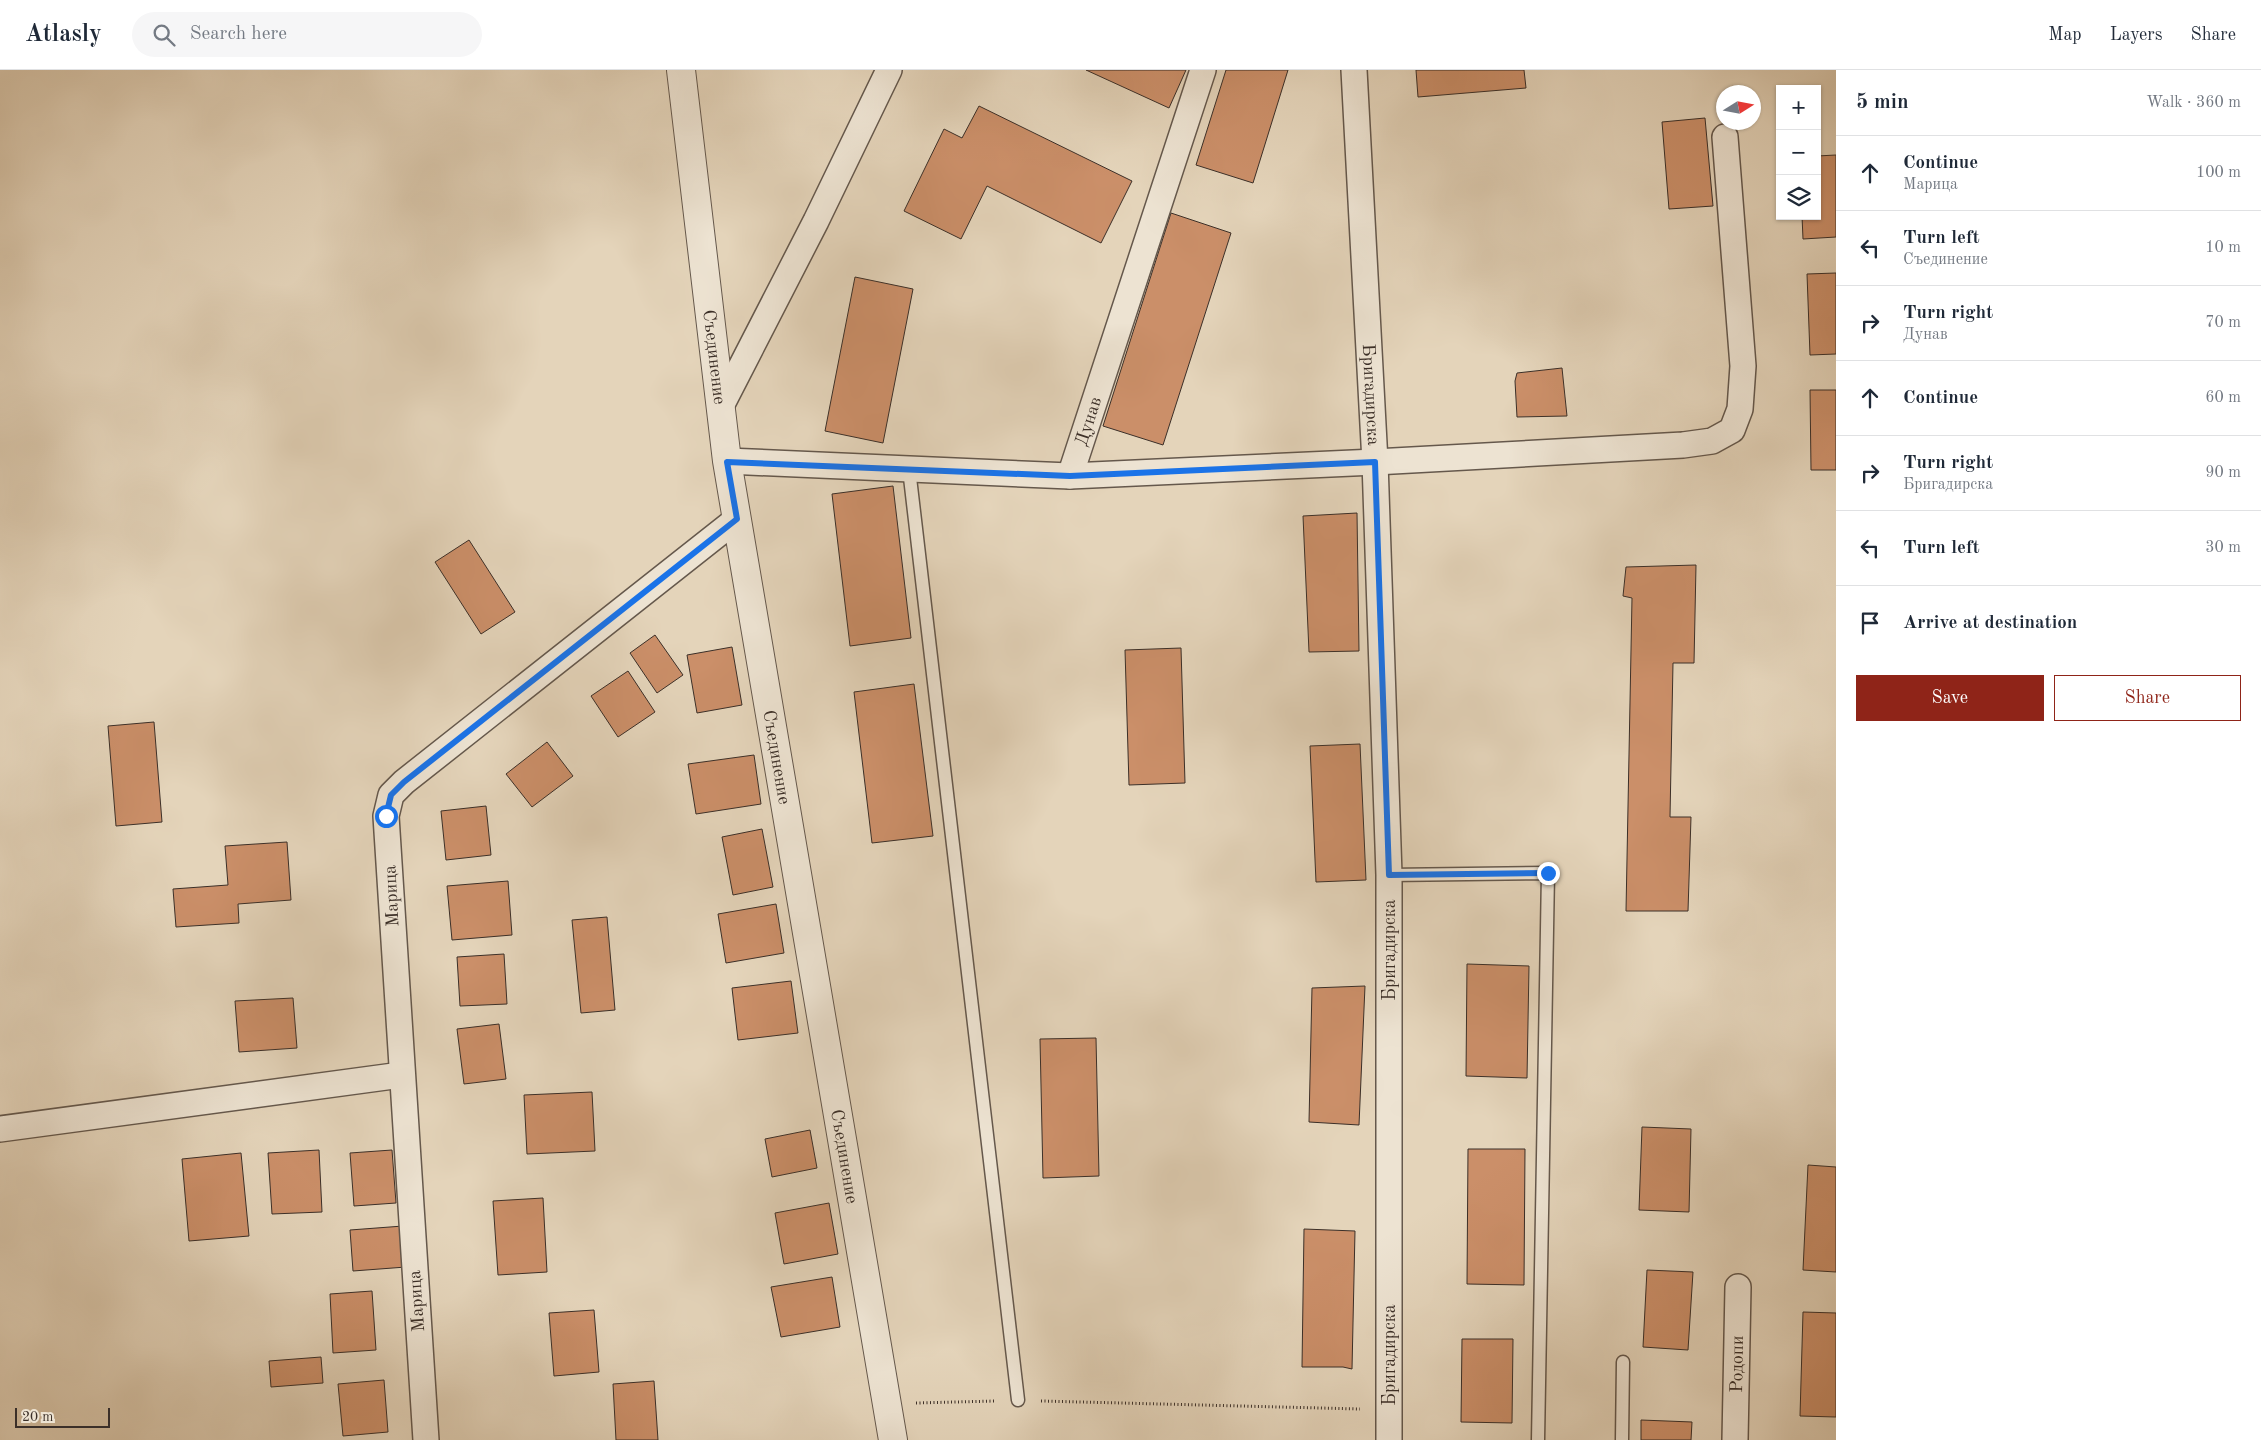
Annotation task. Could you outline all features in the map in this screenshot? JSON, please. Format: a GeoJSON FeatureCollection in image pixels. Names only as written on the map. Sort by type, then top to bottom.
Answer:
{"type":"FeatureCollection","features":[{"type":"Feature","properties":{"kind":"street","name":"Съединение"},"geometry":{"type":"LineString","coordinates":[[681,70],[722,406],[727,462],[893,1440]]}},
{"type":"Feature","properties":{"kind":"street"},"geometry":{"type":"LineString","coordinates":[[722,406],[816,221],[889,70]]}},
{"type":"Feature","properties":{"kind":"street","name":"Дунав"},"geometry":{"type":"LineString","coordinates":[[1070,476],[1204,70]]}},
{"type":"Feature","properties":{"kind":"street","name":"Бригадирска"},"geometry":{"type":"LineString","coordinates":[[1354,70],[1375,462],[1389,875],[1389,1440]]}},
{"type":"Feature","properties":{"kind":"street"},"geometry":{"type":"LineString","coordinates":[[727,462],[1070,476],[1375,462],[1682,445],[1712,441],[1732,430],[1740,409],[1743,366],[1724,136]]}},
{"type":"Feature","properties":{"kind":"street","name":"Марица"},"geometry":{"type":"LineString","coordinates":[[426,1440],[401,1075],[386,816],[391,795],[412,776],[737,519]]}},
{"type":"Feature","properties":{"kind":"street"},"geometry":{"type":"LineString","coordinates":[[0,1129],[401,1075]]}},
{"type":"Feature","properties":{"kind":"street","name":"Родопи"},"geometry":{"type":"LineString","coordinates":[[1735,1440],[1738,1286]]}},
{"type":"Feature","properties":{"kind":"lane"},"geometry":{"type":"LineString","coordinates":[[908,469],[1018,1400]]}},
{"type":"Feature","properties":{"kind":"lane"},"geometry":{"type":"LineString","coordinates":[[1389,875],[1548,873],[1538,1440]]}},
{"type":"Feature","properties":{"kind":"lane"},"geometry":{"type":"LineString","coordinates":[[1622,1440],[1623,1362]]}},
{"type":"Feature","properties":{"kind":"path"},"geometry":{"type":"LineString","coordinates":[[888,1404],[1018,1400],[1389,1410]]}},
{"type":"Feature","properties":{"kind":"building"},"geometry":{"type":"Polygon","coordinates":[[[1086,70],[1186,70],[1169,108],[1086,70]]]}},
{"type":"Feature","properties":{"kind":"building"},"geometry":{"type":"Polygon","coordinates":[[[1226,70],[1288,70],[1253,183],[1196,165],[1226,70]]]}},
{"type":"Feature","properties":{"kind":"building"},"geometry":{"type":"Polygon","coordinates":[[[1416,70],[1524,70],[1526,88],[1418,97],[1416,70]]]}},
{"type":"Feature","properties":{"kind":"building"},"geometry":{"type":"Polygon","coordinates":[[[979,106],[1132,181],[1101,243],[987,186],[961,239],[904,211],[944,129],[962,138],[979,106]]]}},
{"type":"Feature","properties":{"kind":"building"},"geometry":{"type":"Polygon","coordinates":[[[1705,118],[1713,206],[1669,209],[1662,122],[1705,118]]]}},
{"type":"Feature","properties":{"kind":"building"},"geometry":{"type":"Polygon","coordinates":[[[1836,155],[1836,237],[1803,239],[1802,220],[1821,220],[1821,156],[1836,155]]]}},
{"type":"Feature","properties":{"kind":"building"},"geometry":{"type":"Polygon","coordinates":[[[1171,213],[1231,233],[1163,445],[1103,426],[1171,213]]]}},
{"type":"Feature","properties":{"kind":"building"},"geometry":{"type":"Polygon","coordinates":[[[1836,273],[1836,354],[1810,355],[1807,274],[1836,273]]]}},
{"type":"Feature","properties":{"kind":"building"},"geometry":{"type":"Polygon","coordinates":[[[855,277],[913,289],[883,443],[825,431],[855,277]]]}},
{"type":"Feature","properties":{"kind":"building"},"geometry":{"type":"Polygon","coordinates":[[[1562,368],[1567,416],[1517,417],[1515,381],[1517,373],[1562,368]]]}},
{"type":"Feature","properties":{"kind":"building"},"geometry":{"type":"Polygon","coordinates":[[[1810,390],[1836,390],[1836,470],[1811,470],[1810,390]]]}},
{"type":"Feature","properties":{"kind":"building"},"geometry":{"type":"Polygon","coordinates":[[[893,486],[911,638],[850,646],[832,494],[893,486]]]}},
{"type":"Feature","properties":{"kind":"building"},"geometry":{"type":"Polygon","coordinates":[[[1357,513],[1359,651],[1309,652],[1303,516],[1357,513]]]}},
{"type":"Feature","properties":{"kind":"building"},"geometry":{"type":"Polygon","coordinates":[[[469,540],[515,612],[481,634],[435,562],[469,540]]]}},
{"type":"Feature","properties":{"kind":"building"},"geometry":{"type":"Polygon","coordinates":[[[1696,565],[1694,663],[1673,663],[1670,817],[1691,817],[1688,911],[1626,911],[1632,598],[1623,596],[1626,567],[1696,565]]]}},
{"type":"Feature","properties":{"kind":"building"},"geometry":{"type":"Polygon","coordinates":[[[655,635],[683,675],[657,693],[630,653],[655,635]]]}},
{"type":"Feature","properties":{"kind":"building"},"geometry":{"type":"Polygon","coordinates":[[[732,647],[742,705],[697,713],[687,655],[732,647]]]}},
{"type":"Feature","properties":{"kind":"building"},"geometry":{"type":"Polygon","coordinates":[[[1181,648],[1185,783],[1129,785],[1125,650],[1181,648]]]}},
{"type":"Feature","properties":{"kind":"building"},"geometry":{"type":"Polygon","coordinates":[[[628,671],[655,712],[618,737],[591,696],[628,671]]]}},
{"type":"Feature","properties":{"kind":"building"},"geometry":{"type":"Polygon","coordinates":[[[914,684],[933,836],[872,843],[854,692],[914,684]]]}},
{"type":"Feature","properties":{"kind":"building"},"geometry":{"type":"Polygon","coordinates":[[[154,722],[162,822],[116,826],[108,726],[154,722]]]}},
{"type":"Feature","properties":{"kind":"building"},"geometry":{"type":"Polygon","coordinates":[[[547,742],[573,776],[532,807],[506,774],[547,742]]]}},
{"type":"Feature","properties":{"kind":"building"},"geometry":{"type":"Polygon","coordinates":[[[1360,744],[1366,880],[1316,882],[1310,746],[1360,744]]]}},
{"type":"Feature","properties":{"kind":"building"},"geometry":{"type":"Polygon","coordinates":[[[754,755],[761,804],[696,814],[688,764],[754,755]]]}},
{"type":"Feature","properties":{"kind":"building"},"geometry":{"type":"Polygon","coordinates":[[[486,806],[491,855],[446,860],[441,811],[486,806]]]}},
{"type":"Feature","properties":{"kind":"building"},"geometry":{"type":"Polygon","coordinates":[[[762,829],[773,887],[733,895],[722,837],[762,829]]]}},
{"type":"Feature","properties":{"kind":"building"},"geometry":{"type":"Polygon","coordinates":[[[287,842],[291,900],[238,904],[239,923],[176,927],[173,889],[228,885],[225,846],[287,842]]]}},
{"type":"Feature","properties":{"kind":"building"},"geometry":{"type":"Polygon","coordinates":[[[508,881],[512,935],[452,940],[447,886],[508,881]]]}},
{"type":"Feature","properties":{"kind":"building"},"geometry":{"type":"Polygon","coordinates":[[[776,904],[784,953],[726,963],[718,914],[776,904]]]}},
{"type":"Feature","properties":{"kind":"building"},"geometry":{"type":"Polygon","coordinates":[[[607,917],[615,1010],[581,1013],[572,920],[607,917]]]}},
{"type":"Feature","properties":{"kind":"building"},"geometry":{"type":"Polygon","coordinates":[[[504,954],[507,1004],[460,1006],[457,957],[504,954]]]}},
{"type":"Feature","properties":{"kind":"building"},"geometry":{"type":"Polygon","coordinates":[[[1467,964],[1529,966],[1527,1078],[1466,1076],[1467,964]]]}},
{"type":"Feature","properties":{"kind":"building"},"geometry":{"type":"Polygon","coordinates":[[[791,981],[798,1033],[738,1040],[732,988],[791,981]]]}},
{"type":"Feature","properties":{"kind":"building"},"geometry":{"type":"Polygon","coordinates":[[[1365,986],[1359,1125],[1309,1122],[1312,988],[1365,986]]]}},
{"type":"Feature","properties":{"kind":"building"},"geometry":{"type":"Polygon","coordinates":[[[293,998],[297,1048],[239,1052],[235,1001],[293,998]]]}},
{"type":"Feature","properties":{"kind":"building"},"geometry":{"type":"Polygon","coordinates":[[[499,1024],[506,1079],[464,1084],[457,1029],[499,1024]]]}},
{"type":"Feature","properties":{"kind":"building"},"geometry":{"type":"Polygon","coordinates":[[[1096,1038],[1099,1176],[1043,1178],[1040,1039],[1096,1038]]]}},
{"type":"Feature","properties":{"kind":"building"},"geometry":{"type":"Polygon","coordinates":[[[592,1092],[595,1151],[527,1154],[524,1095],[592,1092]]]}},
{"type":"Feature","properties":{"kind":"building"},"geometry":{"type":"Polygon","coordinates":[[[1642,1127],[1691,1129],[1689,1212],[1639,1210],[1642,1127]]]}},
{"type":"Feature","properties":{"kind":"building"},"geometry":{"type":"Polygon","coordinates":[[[810,1130],[817,1168],[772,1177],[765,1139],[810,1130]]]}},
{"type":"Feature","properties":{"kind":"building"},"geometry":{"type":"Polygon","coordinates":[[[1468,1149],[1525,1149],[1524,1285],[1467,1284],[1468,1149]]]}},
{"type":"Feature","properties":{"kind":"building"},"geometry":{"type":"Polygon","coordinates":[[[319,1150],[322,1212],[272,1214],[268,1153],[319,1150]]]}},
{"type":"Feature","properties":{"kind":"building"},"geometry":{"type":"Polygon","coordinates":[[[392,1150],[396,1203],[354,1206],[350,1153],[392,1150]]]}},
{"type":"Feature","properties":{"kind":"building"},"geometry":{"type":"Polygon","coordinates":[[[241,1153],[249,1236],[189,1241],[182,1159],[241,1153]]]}},
{"type":"Feature","properties":{"kind":"building"},"geometry":{"type":"Polygon","coordinates":[[[1808,1165],[1836,1167],[1836,1272],[1803,1270],[1808,1165]]]}},
{"type":"Feature","properties":{"kind":"building"},"geometry":{"type":"Polygon","coordinates":[[[543,1198],[547,1272],[498,1275],[493,1201],[543,1198]]]}},
{"type":"Feature","properties":{"kind":"building"},"geometry":{"type":"Polygon","coordinates":[[[829,1203],[838,1254],[784,1264],[775,1213],[829,1203]]]}},
{"type":"Feature","properties":{"kind":"building"},"geometry":{"type":"Polygon","coordinates":[[[403,1226],[406,1267],[353,1271],[350,1230],[403,1226]]]}},
{"type":"Feature","properties":{"kind":"building"},"geometry":{"type":"Polygon","coordinates":[[[1304,1229],[1355,1231],[1352,1369],[1343,1367],[1302,1367],[1304,1229]]]}},
{"type":"Feature","properties":{"kind":"building"},"geometry":{"type":"Polygon","coordinates":[[[1647,1270],[1693,1272],[1688,1350],[1643,1347],[1647,1270]]]}},
{"type":"Feature","properties":{"kind":"building"},"geometry":{"type":"Polygon","coordinates":[[[832,1277],[840,1327],[781,1337],[771,1287],[832,1277]]]}},
{"type":"Feature","properties":{"kind":"building"},"geometry":{"type":"Polygon","coordinates":[[[372,1291],[376,1350],[333,1353],[330,1294],[372,1291]]]}},
{"type":"Feature","properties":{"kind":"building"},"geometry":{"type":"Polygon","coordinates":[[[594,1310],[599,1372],[554,1376],[549,1313],[594,1310]]]}},
{"type":"Feature","properties":{"kind":"building"},"geometry":{"type":"Polygon","coordinates":[[[1803,1312],[1836,1313],[1836,1417],[1800,1416],[1803,1312]]]}},
{"type":"Feature","properties":{"kind":"building"},"geometry":{"type":"Polygon","coordinates":[[[1462,1339],[1513,1339],[1512,1423],[1461,1422],[1462,1339]]]}},
{"type":"Feature","properties":{"kind":"building"},"geometry":{"type":"Polygon","coordinates":[[[321,1357],[323,1383],[271,1387],[269,1361],[321,1357]]]}},
{"type":"Feature","properties":{"kind":"building"},"geometry":{"type":"Polygon","coordinates":[[[384,1380],[388,1432],[343,1436],[338,1384],[384,1380]]]}},
{"type":"Feature","properties":{"kind":"building"},"geometry":{"type":"Polygon","coordinates":[[[654,1381],[658,1440],[616,1440],[613,1384],[654,1381]]]}},
{"type":"Feature","properties":{"kind":"building"},"geometry":{"type":"Polygon","coordinates":[[[1641,1420],[1692,1422],[1691,1440],[1641,1440],[1641,1420]]]}},
{"type":"Feature","properties":{"kind":"route"},"geometry":{"type":"LineString","coordinates":[[386,816],[391,795],[404,782],[737,519],[727,462],[1070,476],[1375,462],[1389,875],[1548,873]]}}]}
